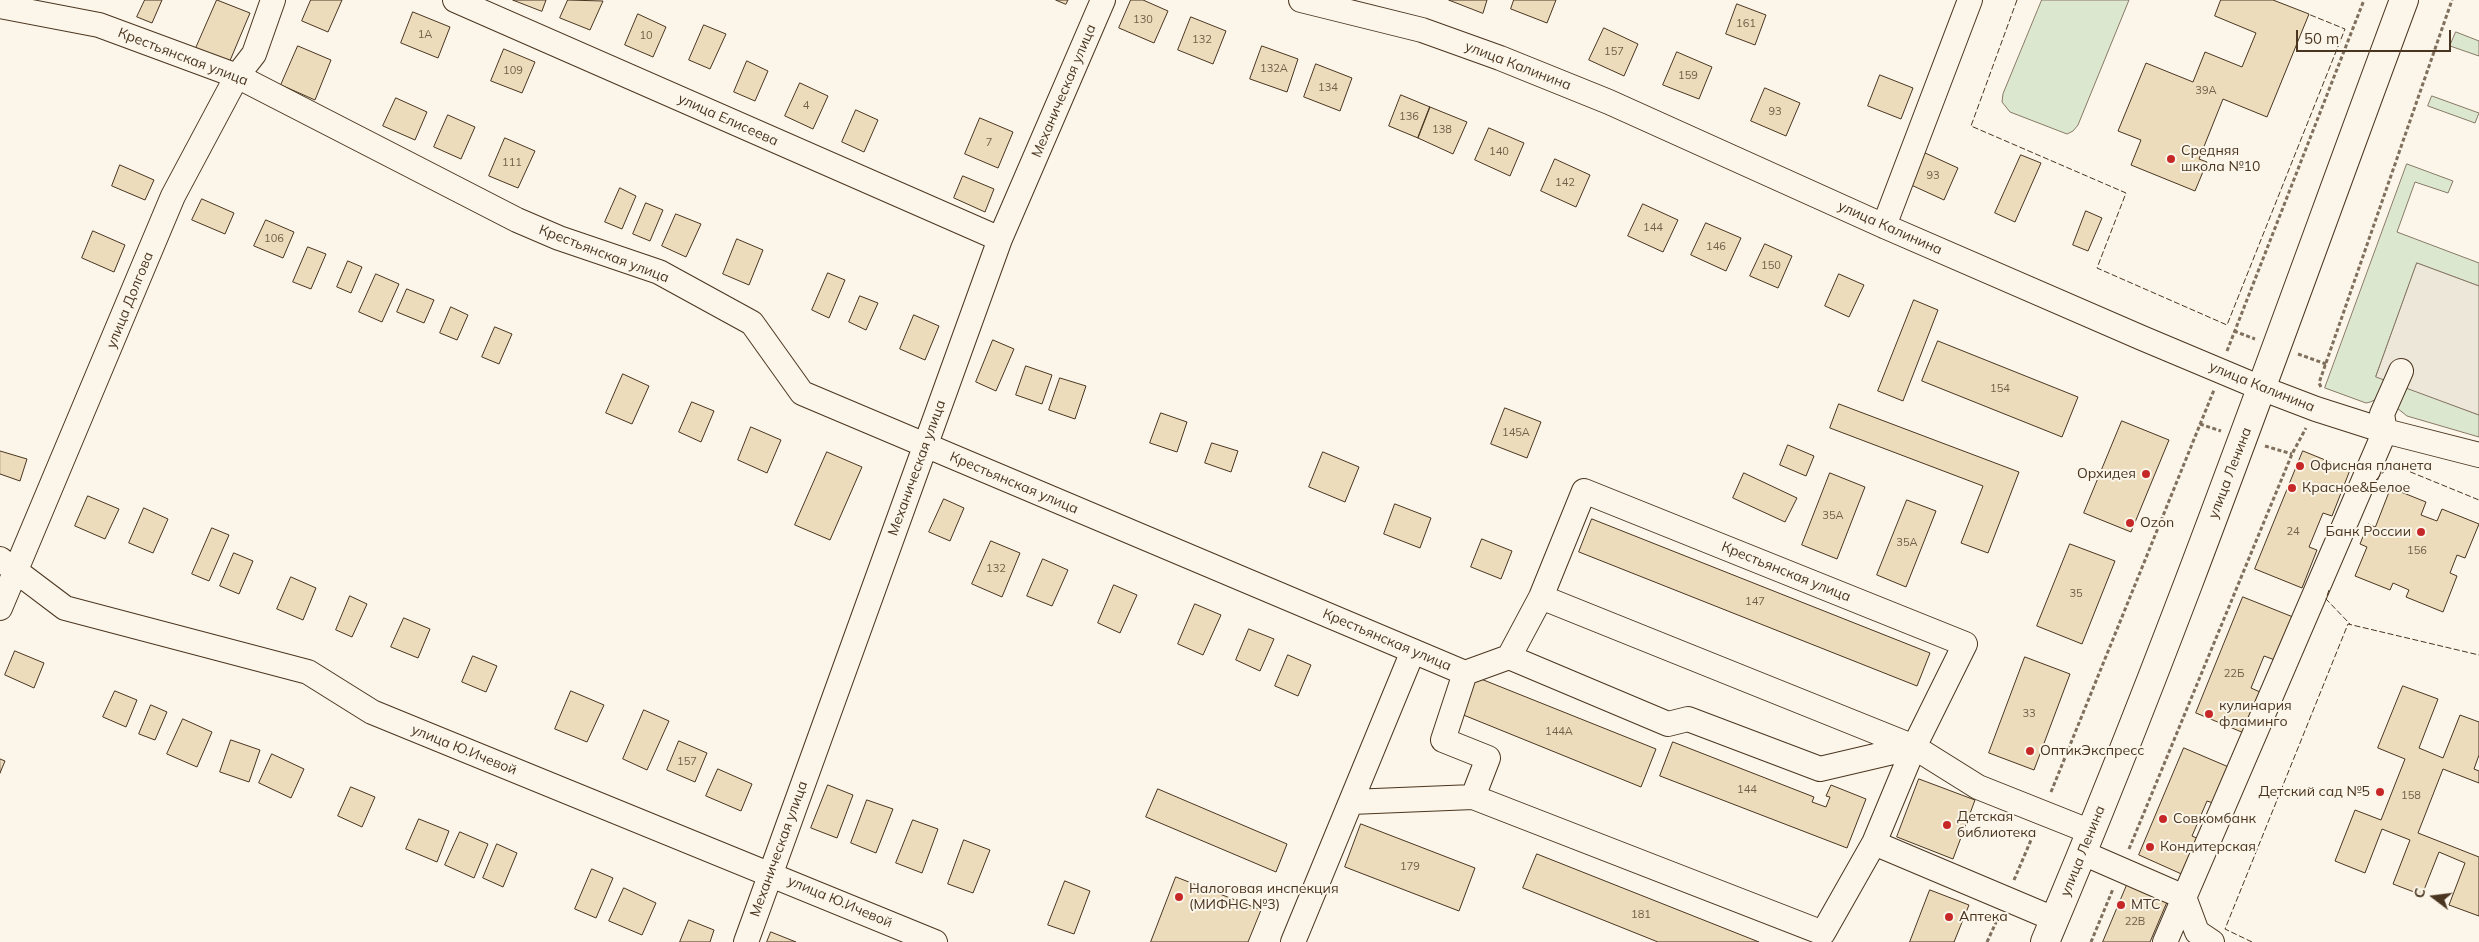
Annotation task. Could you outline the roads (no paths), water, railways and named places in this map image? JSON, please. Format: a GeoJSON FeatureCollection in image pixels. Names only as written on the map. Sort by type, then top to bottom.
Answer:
{"type":"FeatureCollection","features":[{"type":"Feature","properties":{"kind":"main road","name":"улица Ленина"},"geometry":{"type":"LineString","coordinates":[[2050,931],[2087,842],[2244,439],[2404,0]]}},
{"type":"Feature","properties":{"kind":"street","name":"улица Долгова"},"geometry":{"type":"LineString","coordinates":[[0,608],[8,564],[96,382],[173,196],[238,76],[254,54],[273,0]]}},
{"type":"Feature","properties":{"kind":"street","name":"улица Елисеева"},"geometry":{"type":"LineString","coordinates":[[455,0],[1000,239]]}},
{"type":"Feature","properties":{"kind":"street","name":"Механическая улица"},"geometry":{"type":"LineString","coordinates":[[746,942],[1000,239],[1103,0]]}},
{"type":"Feature","properties":{"kind":"street","name":"улица Калинина"},"geometry":{"type":"LineString","coordinates":[[1301,0],[1422,30],[1500,58],[1609,102],[1884,226],[2261,388],[2316,409],[2385,431],[2479,455]]}},
{"type":"Feature","properties":{"kind":"street"},"geometry":{"type":"LineString","coordinates":[[1884,226],[1970,0]]}},
{"type":"Feature","properties":{"kind":"street","name":"Крестьянская улица"},"geometry":{"type":"LineString","coordinates":[[0,6],[99,25],[238,76],[517,220],[559,238],[659,272],[752,323],[802,393],[1465,672],[1510,657],[1541,597],[1584,491],[1965,644],[1914,747],[1874,843],[1822,933],[1473,797]]}},
{"type":"Feature","properties":{"kind":"street"},"geometry":{"type":"LineString","coordinates":[[2165,942],[2385,431],[2382,414],[2402,370]]}},
{"type":"Feature","properties":{"kind":"street","name":"улица Ю.Ичевой"},"geometry":{"type":"LineString","coordinates":[[8,564],[65,608],[308,672],[372,712],[935,942]]}},
{"type":"Feature","properties":{"kind":"street"},"geometry":{"type":"LineString","coordinates":[[1541,597],[1914,747],[1978,787],[2043,813],[2087,842],[2121,869],[2184,896],[2197,932],[2212,942]]}},
{"type":"Feature","properties":{"kind":"street"},"geometry":{"type":"LineString","coordinates":[[1293,942],[1413,651]]}},
{"type":"Feature","properties":{"kind":"street"},"geometry":{"type":"LineString","coordinates":[[1510,657],[1668,724],[1688,719],[1820,769],[1914,747]]}},
{"type":"Feature","properties":{"kind":"street"},"geometry":{"type":"LineString","coordinates":[[1351,802],[1473,797],[1488,758],[1443,740],[1465,672]]}},
{"type":"Feature","properties":{"kind":"street"},"geometry":{"type":"LineString","coordinates":[[1874,843],[2006,899],[2050,931]]}},
{"type":"Feature","properties":{"kind":"place","name":"Средняя школа №10"},"geometry":{"type":"Point","coordinates":[2171,159]}},
{"type":"Feature","properties":{"kind":"place","name":"Офисная планета"},"geometry":{"type":"Point","coordinates":[2300,466]}},
{"type":"Feature","properties":{"kind":"place","name":"Орхидея"},"geometry":{"type":"Point","coordinates":[2146,474]}},
{"type":"Feature","properties":{"kind":"place","name":"Красное&Белое"},"geometry":{"type":"Point","coordinates":[2292,488]}},
{"type":"Feature","properties":{"kind":"place","name":"Ozon"},"geometry":{"type":"Point","coordinates":[2130,523]}},
{"type":"Feature","properties":{"kind":"place","name":"Банк России"},"geometry":{"type":"Point","coordinates":[2421,532]}},
{"type":"Feature","properties":{"kind":"place","name":"кулинария фламинго"},"geometry":{"type":"Point","coordinates":[2209,714]}},
{"type":"Feature","properties":{"kind":"place","name":"ОптикЭкспресс"},"geometry":{"type":"Point","coordinates":[2030,751]}},
{"type":"Feature","properties":{"kind":"place","name":"Детский сад №5"},"geometry":{"type":"Point","coordinates":[2380,792]}},
{"type":"Feature","properties":{"kind":"place","name":"Совкомбанк"},"geometry":{"type":"Point","coordinates":[2163,819]}},
{"type":"Feature","properties":{"kind":"place","name":"Детская библиотека"},"geometry":{"type":"Point","coordinates":[1947,825]}},
{"type":"Feature","properties":{"kind":"place","name":"Кондитерская"},"geometry":{"type":"Point","coordinates":[2150,847]}},
{"type":"Feature","properties":{"kind":"place","name":"Налоговая инспекция (МИФНС №3)"},"geometry":{"type":"Point","coordinates":[1179,897]}},
{"type":"Feature","properties":{"kind":"place","name":"МТС"},"geometry":{"type":"Point","coordinates":[2121,905]}},
{"type":"Feature","properties":{"kind":"place","name":"Аптека"},"geometry":{"type":"Point","coordinates":[1949,917]}}]}
